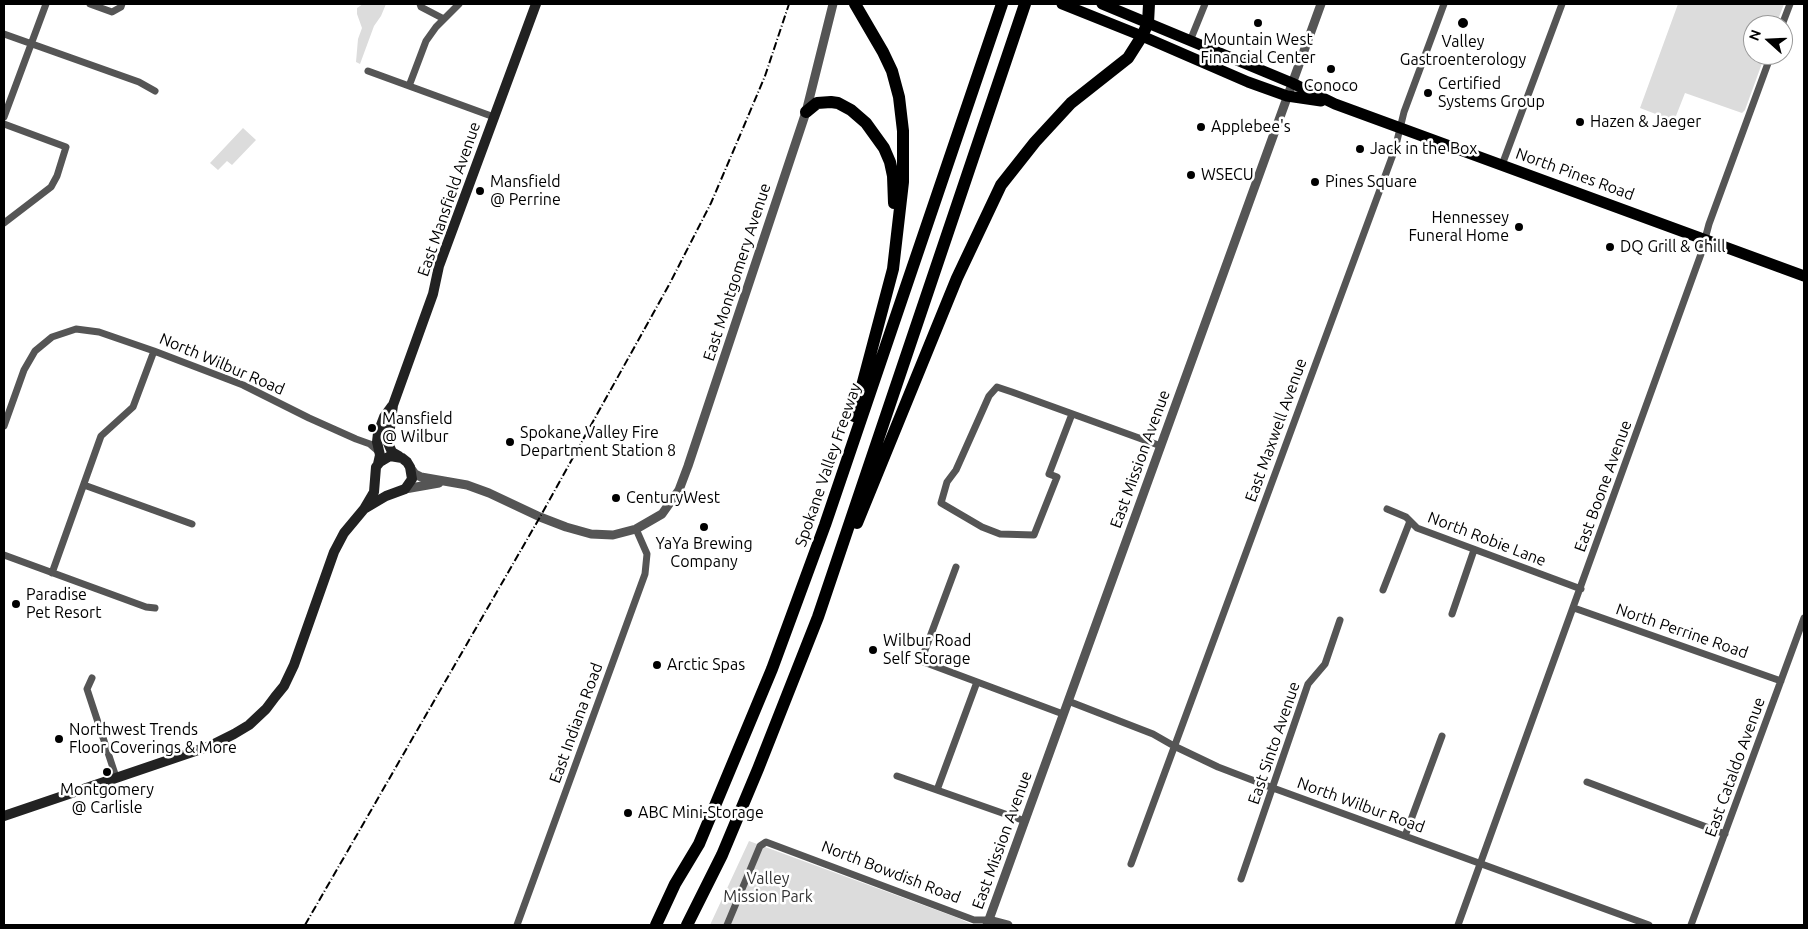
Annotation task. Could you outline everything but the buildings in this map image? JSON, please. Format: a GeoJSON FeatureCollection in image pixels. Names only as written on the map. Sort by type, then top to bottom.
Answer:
{"type":"FeatureCollection","features":[{"type":"Feature","properties":{"kind":"highway"},"geometry":{"type":"LineString","coordinates":[[825,525],[893,269],[902,182],[903,131],[899,97],[892,71],[884,52],[855,4]]}},
{"type":"Feature","properties":{"kind":"highway","name":"Spokane Valley Freeway"},"geometry":{"type":"LineString","coordinates":[[656,925],[675,884],[700,844],[772,669],[825,525],[1002,4]]}},
{"type":"Feature","properties":{"kind":"highway"},"geometry":{"type":"LineString","coordinates":[[818,617],[1024,4]]}},
{"type":"Feature","properties":{"kind":"highway"},"geometry":{"type":"LineString","coordinates":[[687,925],[722,855],[958,278],[1001,184],[1035,142],[1071,104],[1128,58],[1148,23],[1149,4]]}},
{"type":"Feature","properties":{"kind":"highway"},"geometry":{"type":"LineString","coordinates":[[806,112],[817,103],[838,103],[860,118],[884,148],[893,176],[893,269]]}},
{"type":"Feature","properties":{"kind":"main road","name":"East Mansfield Avenue"},"geometry":{"type":"LineString","coordinates":[[402,458],[392,452],[388,443],[393,405],[433,294],[439,266],[536,4]]}},
{"type":"Feature","properties":{"kind":"main road","name":"North Pines Road"},"geometry":{"type":"LineString","coordinates":[[1062,4],[1248,82],[1288,96],[1335,104]]}},
{"type":"Feature","properties":{"kind":"main road","name":"North Pines Road"},"geometry":{"type":"LineString","coordinates":[[1102,4],[1292,83],[1335,104],[1804,276]]}},
{"type":"Feature","properties":{"kind":"main road","name":"East Mansfield Avenue"},"geometry":{"type":"LineString","coordinates":[[377,438],[384,417],[393,405]]}},
{"type":"Feature","properties":{"kind":"main road"},"geometry":{"type":"LineString","coordinates":[[4,816],[210,746],[242,729],[266,709],[284,686],[294,665],[334,552],[344,532],[364,509],[374,492],[376,467],[380,455],[377,438]]}},
{"type":"Feature","properties":{"kind":"main road"},"geometry":{"type":"LineString","coordinates":[[364,509],[386,496],[405,489],[412,478],[410,467],[402,458],[390,456],[376,467]]}},
{"type":"Feature","properties":{"kind":"main road"},"geometry":{"type":"LineString","coordinates":[[375,479],[382,489],[394,494]]}},
{"type":"Feature","properties":{"kind":"street"},"geometry":{"type":"LineString","coordinates":[[4,117],[46,4]]}},
{"type":"Feature","properties":{"kind":"street"},"geometry":{"type":"LineString","coordinates":[[90,4],[112,12],[121,7],[122,4]]}},
{"type":"Feature","properties":{"kind":"street"},"geometry":{"type":"LineString","coordinates":[[420,4],[421,7],[444,19]]}},
{"type":"Feature","properties":{"kind":"street"},"geometry":{"type":"LineString","coordinates":[[409,86],[426,41],[436,27],[459,4]]}},
{"type":"Feature","properties":{"kind":"street","name":"East Montgomery Avenue"},"geometry":{"type":"LineString","coordinates":[[441,482],[474,487],[540,517],[592,534],[613,535],[636,529],[662,514],[679,490],[806,112],[833,4]]}},
{"type":"Feature","properties":{"kind":"street"},"geometry":{"type":"LineString","coordinates":[[1190,41],[1206,4]]}},
{"type":"Feature","properties":{"kind":"street","name":"East Mission Avenue"},"geometry":{"type":"LineString","coordinates":[[988,923],[1321,4]]}},
{"type":"Feature","properties":{"kind":"street","name":"East Maxwell Avenue"},"geometry":{"type":"LineString","coordinates":[[1131,864],[1392,157],[1404,112],[1444,4]]}},
{"type":"Feature","properties":{"kind":"street"},"geometry":{"type":"LineString","coordinates":[[1502,164],[1562,4]]}},
{"type":"Feature","properties":{"kind":"street"},"geometry":{"type":"LineString","coordinates":[[4,34],[139,82],[155,91]]}},
{"type":"Feature","properties":{"kind":"street","name":"East Boone Avenue"},"geometry":{"type":"LineString","coordinates":[[1458,925],[1581,589],[1767,65]]}},
{"type":"Feature","properties":{"kind":"street"},"geometry":{"type":"LineString","coordinates":[[368,71],[494,117]]}},
{"type":"Feature","properties":{"kind":"street"},"geometry":{"type":"LineString","coordinates":[[4,124],[66,147],[57,176],[51,188],[4,223]]}},
{"type":"Feature","properties":{"kind":"street","name":"North Wilbur Road"},"geometry":{"type":"LineString","coordinates":[[4,426],[24,370],[35,351],[52,336],[76,328],[99,332],[154,350],[243,385],[309,418],[374,447],[380,455]]}},
{"type":"Feature","properties":{"kind":"street"},"geometry":{"type":"LineString","coordinates":[[52,572],[101,436],[133,408],[154,350]]}},
{"type":"Feature","properties":{"kind":"street"},"geometry":{"type":"LineString","coordinates":[[1072,414],[1049,474],[1057,477],[1034,535],[1000,534],[982,527],[941,503],[947,482],[956,470],[989,396],[997,387],[1161,446]]}},
{"type":"Feature","properties":{"kind":"street"},"geometry":{"type":"LineString","coordinates":[[361,441],[377,438]]}},
{"type":"Feature","properties":{"kind":"street"},"geometry":{"type":"LineString","coordinates":[[410,467],[415,474],[421,477],[441,482]]}},
{"type":"Feature","properties":{"kind":"street"},"geometry":{"type":"LineString","coordinates":[[405,489],[441,482]]}},
{"type":"Feature","properties":{"kind":"street"},"geometry":{"type":"LineString","coordinates":[[84,485],[192,524]]}},
{"type":"Feature","properties":{"kind":"street","name":"North Robie Lane"},"geometry":{"type":"LineString","coordinates":[[1387,509],[1406,517],[1418,528],[1581,589]]}},
{"type":"Feature","properties":{"kind":"street"},"geometry":{"type":"LineString","coordinates":[[1384,590],[1410,520]]}},
{"type":"Feature","properties":{"kind":"street","name":"East Indiana Road"},"geometry":{"type":"LineString","coordinates":[[517,925],[646,571],[647,554],[636,529]]}},
{"type":"Feature","properties":{"kind":"street"},"geometry":{"type":"LineString","coordinates":[[1452,614],[1474,550]]}},
{"type":"Feature","properties":{"kind":"street"},"geometry":{"type":"LineString","coordinates":[[4,556],[146,608],[155,608]]}},
{"type":"Feature","properties":{"kind":"street"},"geometry":{"type":"LineString","coordinates":[[956,567],[921,661],[1063,714]]}},
{"type":"Feature","properties":{"kind":"street","name":"North Perrine Road"},"geometry":{"type":"LineString","coordinates":[[1574,608],[1781,681]]}},
{"type":"Feature","properties":{"kind":"street","name":"East Cataldo Avenue"},"geometry":{"type":"LineString","coordinates":[[1691,925],[1804,618]]}},
{"type":"Feature","properties":{"kind":"street","name":"East Sinto Avenue"},"geometry":{"type":"LineString","coordinates":[[1241,879],[1308,684],[1325,664],[1340,620]]}},
{"type":"Feature","properties":{"kind":"street"},"geometry":{"type":"LineString","coordinates":[[92,678],[87,689],[116,777]]}},
{"type":"Feature","properties":{"kind":"street"},"geometry":{"type":"LineString","coordinates":[[937,790],[976,682]]}},
{"type":"Feature","properties":{"kind":"street","name":"North Wilbur Road"},"geometry":{"type":"LineString","coordinates":[[1068,701],[1154,734],[1218,767],[1272,788],[1649,925]]}},
{"type":"Feature","properties":{"kind":"street"},"geometry":{"type":"LineString","coordinates":[[1405,836],[1442,736]]}},
{"type":"Feature","properties":{"kind":"street"},"geometry":{"type":"LineString","coordinates":[[897,776],[1025,821]]}},
{"type":"Feature","properties":{"kind":"street"},"geometry":{"type":"LineString","coordinates":[[1587,782],[1724,834]]}},
{"type":"Feature","properties":{"kind":"street","name":"North Bowdish Road"},"geometry":{"type":"LineString","coordinates":[[727,925],[760,846],[763,843],[769,843],[974,920],[1008,925]]}},
{"type":"Feature","properties":{"kind":"green space"},"geometry":{"type":"Polygon","coordinates":[[[363,4],[386,4],[374,26],[360,64],[356,62],[358,39],[362,28],[357,8],[363,4]]]}},
{"type":"Feature","properties":{"kind":"green space"},"geometry":{"type":"Polygon","coordinates":[[[1678,4],[1784,4],[1780,15],[1743,15],[1743,65],[1761,65],[1745,110],[1742,113],[1685,93],[1674,121],[1640,108],[1678,4]]]}},
{"type":"Feature","properties":{"kind":"green space"},"geometry":{"type":"Polygon","coordinates":[[[243,128],[256,140],[232,165],[227,161],[218,170],[210,163],[243,128]]]}},
{"type":"Feature","properties":{"kind":"green space","name":"Valley Mission Park"},"geometry":{"type":"Polygon","coordinates":[[[749,841],[958,918],[973,925],[710,925],[749,841]]]}},
{"type":"Feature","properties":{"kind":"railway"},"geometry":{"type":"LineString","coordinates":[[305,925],[540,517],[670,283],[711,203],[738,140],[765,76],[789,4]]}},
{"type":"Feature","properties":{"kind":"place","name":"Mountain West Financial Center"},"geometry":{"type":"Point","coordinates":[1258,23]}},
{"type":"Feature","properties":{"kind":"place","name":"Valley Gastroenterology"},"geometry":{"type":"Point","coordinates":[1463,23]}},
{"type":"Feature","properties":{"kind":"place","name":"Conoco"},"geometry":{"type":"Point","coordinates":[1331,69]}},
{"type":"Feature","properties":{"kind":"place","name":"Certified Systems Group"},"geometry":{"type":"Point","coordinates":[1428,93]}},
{"type":"Feature","properties":{"kind":"place","name":"Hazen & Jaeger"},"geometry":{"type":"Point","coordinates":[1580,122]}},
{"type":"Feature","properties":{"kind":"place","name":"Applebee's"},"geometry":{"type":"Point","coordinates":[1201,127]}},
{"type":"Feature","properties":{"kind":"place","name":"Jack in the Box"},"geometry":{"type":"Point","coordinates":[1360,149]}},
{"type":"Feature","properties":{"kind":"place","name":"WSECU"},"geometry":{"type":"Point","coordinates":[1191,175]}},
{"type":"Feature","properties":{"kind":"place","name":"Pines Square"},"geometry":{"type":"Point","coordinates":[1315,182]}},
{"type":"Feature","properties":{"kind":"place","name":"Mansfield @ Perrine"},"geometry":{"type":"Point","coordinates":[480,191]}},
{"type":"Feature","properties":{"kind":"place","name":"Hennessey Funeral Home"},"geometry":{"type":"Point","coordinates":[1519,227]}},
{"type":"Feature","properties":{"kind":"place","name":"DQ Grill & Chill"},"geometry":{"type":"Point","coordinates":[1610,247]}},
{"type":"Feature","properties":{"kind":"place","name":"Mansfield @ Wilbur"},"geometry":{"type":"Point","coordinates":[372,428]}},
{"type":"Feature","properties":{"kind":"place","name":"Spokane Valley Fire Department Station 8"},"geometry":{"type":"Point","coordinates":[510,442]}},
{"type":"Feature","properties":{"kind":"place","name":"CenturyWest"},"geometry":{"type":"Point","coordinates":[616,498]}},
{"type":"Feature","properties":{"kind":"place","name":"YaYa Brewing Company"},"geometry":{"type":"Point","coordinates":[704,527]}},
{"type":"Feature","properties":{"kind":"place","name":"Paradise Pet Resort"},"geometry":{"type":"Point","coordinates":[16,604]}},
{"type":"Feature","properties":{"kind":"place","name":"Wilbur Road Self Storage"},"geometry":{"type":"Point","coordinates":[873,650]}},
{"type":"Feature","properties":{"kind":"place","name":"Arctic Spas"},"geometry":{"type":"Point","coordinates":[657,665]}},
{"type":"Feature","properties":{"kind":"place","name":"Northwest Trends Floor Coverings & More"},"geometry":{"type":"Point","coordinates":[59,739]}},
{"type":"Feature","properties":{"kind":"place","name":"Montgomery @ Carlisle"},"geometry":{"type":"Point","coordinates":[107,772]}},
{"type":"Feature","properties":{"kind":"place","name":"ABC Mini-Storage"},"geometry":{"type":"Point","coordinates":[628,813]}}]}
